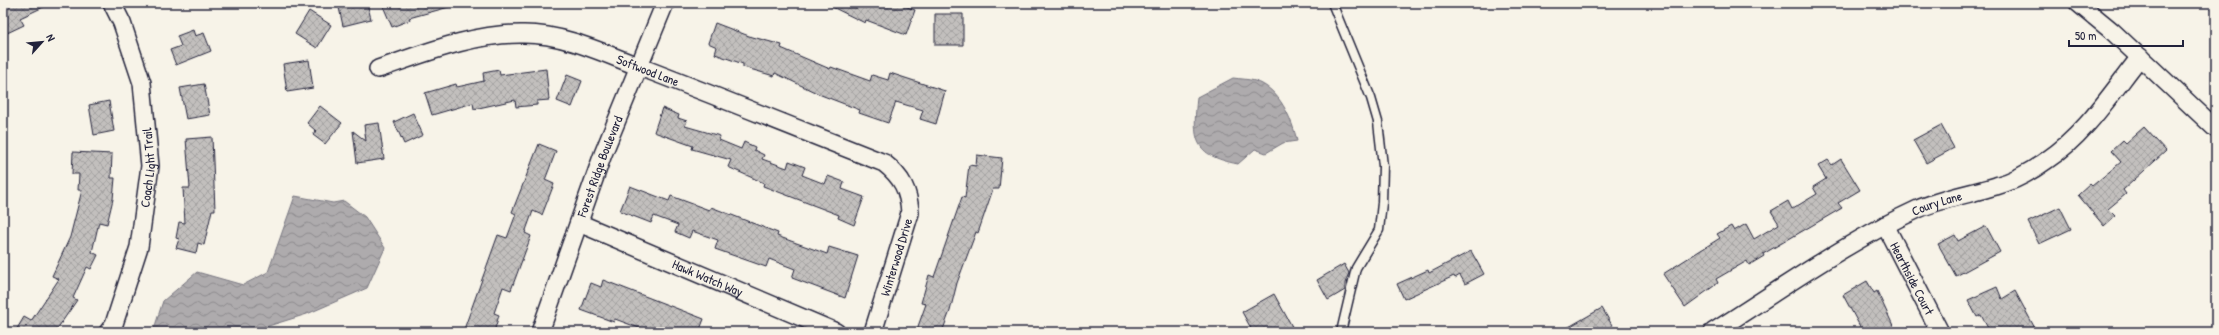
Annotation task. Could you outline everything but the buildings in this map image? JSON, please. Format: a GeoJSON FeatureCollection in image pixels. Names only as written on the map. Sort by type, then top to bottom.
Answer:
{"type":"FeatureCollection","features":[{"type":"Feature","properties":{"kind":"street","name":"Coach Light Trail"},"geometry":{"type":"LineString","coordinates":[[108,332],[114,324],[139,247],[150,166],[142,83],[122,23],[112,3]]}},
{"type":"Feature","properties":{"kind":"street","name":"Forest Ridge Boulevard"},"geometry":{"type":"LineString","coordinates":[[540,332],[638,66],[665,3]]}},
{"type":"Feature","properties":{"kind":"street"},"geometry":{"type":"LineString","coordinates":[[2078,3],[2140,57],[2216,129]]}},
{"type":"Feature","properties":{"kind":"street","name":"Softwood Lane"},"geometry":{"type":"LineString","coordinates":[[378,69],[467,40],[494,35],[525,34],[548,36],[578,44],[638,66],[884,163],[894,171],[903,182]]}},
{"type":"Feature","properties":{"kind":"street","name":"Coury Lane"},"geometry":{"type":"LineString","coordinates":[[1713,332],[1884,225],[1920,208],[1948,198],[1997,186],[2019,178],[2048,160],[2085,126],[2140,57]]}},
{"type":"Feature","properties":{"kind":"street","name":"Winterwood Drive"},"geometry":{"type":"LineString","coordinates":[[872,332],[910,213],[909,201],[903,182]]}},
{"type":"Feature","properties":{"kind":"street","name":"Hawk Watch Way"},"geometry":{"type":"LineString","coordinates":[[579,223],[836,332]]}},
{"type":"Feature","properties":{"kind":"street","name":"Hearthside Court"},"geometry":{"type":"LineString","coordinates":[[1884,225],[1940,332]]}},
{"type":"Feature","properties":{"kind":"lane"},"geometry":{"type":"LineString","coordinates":[[1332,3],[1371,98],[1378,122],[1383,166],[1382,203],[1378,230],[1356,268],[1341,332]]}},
{"type":"Feature","properties":{"kind":"water"},"geometry":{"type":"Polygon","coordinates":[[[1233,78],[1255,81],[1271,90],[1278,97],[1288,114],[1297,141],[1283,143],[1266,153],[1255,149],[1238,164],[1212,156],[1204,150],[1199,143],[1196,134],[1195,124],[1197,97],[1233,78]]]}},
{"type":"Feature","properties":{"kind":"water"},"geometry":{"type":"Polygon","coordinates":[[[295,196],[333,203],[344,201],[365,217],[385,248],[367,288],[307,314],[249,332],[153,332],[163,301],[197,272],[243,285],[268,272],[295,196]]]}}]}
